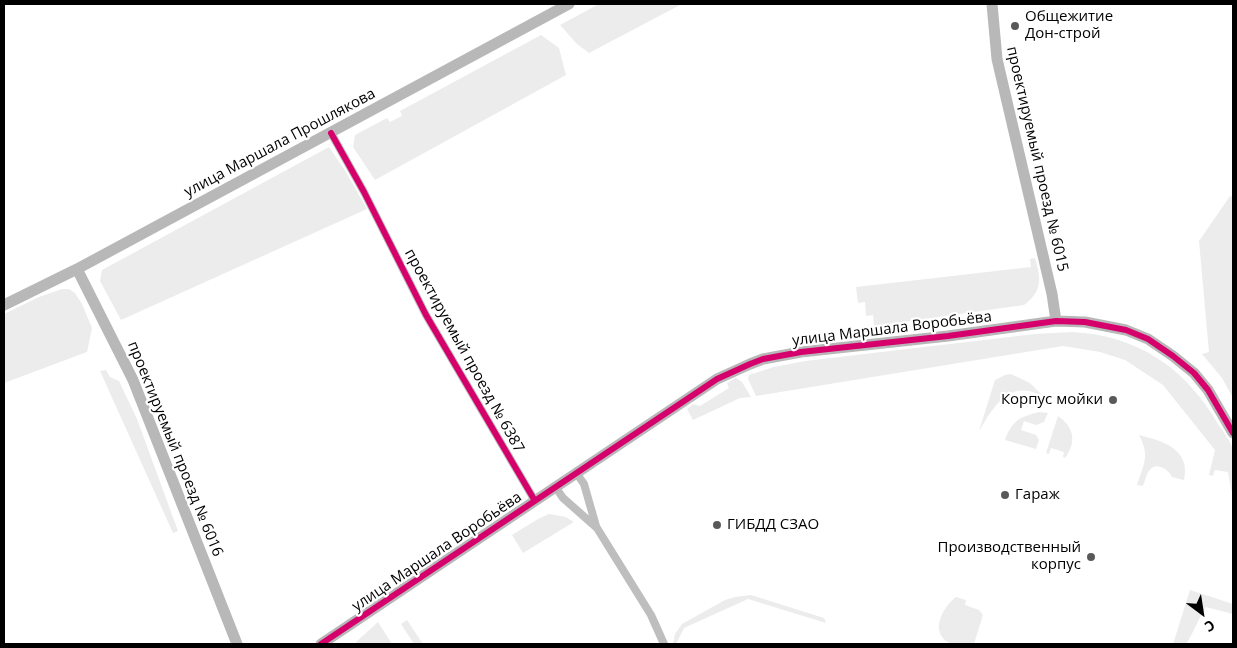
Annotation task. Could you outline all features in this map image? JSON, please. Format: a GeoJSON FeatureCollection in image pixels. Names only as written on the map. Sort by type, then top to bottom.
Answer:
{"type":"FeatureCollection","features":[{"type":"Feature","properties":{"kind":"street","name":"улица Маршала Прошлякова"},"geometry":{"type":"LineString","coordinates":[[4,305],[77,269],[569,4]]}},
{"type":"Feature","properties":{"kind":"street","name":"проектируемый проезд № 6015"},"geometry":{"type":"LineString","coordinates":[[992,4],[997,59],[1052,294],[1056,321]]}},
{"type":"Feature","properties":{"kind":"street","name":"проектируемый проезд № 6387"},"geometry":{"type":"LineString","coordinates":[[331,133],[364,192],[426,315],[535,501]]}},
{"type":"Feature","properties":{"kind":"street","name":"проектируемый проезд № 6016"},"geometry":{"type":"LineString","coordinates":[[77,269],[133,380],[238,644]]}},
{"type":"Feature","properties":{"kind":"street","name":"улица Маршала Воробьёва"},"geometry":{"type":"LineString","coordinates":[[321,644],[717,379],[736,369],[764,359],[802,352],[948,336],[1056,321],[1116,326],[1138,334],[1152,342],[1173,356],[1202,382],[1233,433]]}},
{"type":"Feature","properties":{"kind":"street"},"geometry":{"type":"LineString","coordinates":[[577,474],[584,484],[596,528]]}},
{"type":"Feature","properties":{"kind":"street"},"geometry":{"type":"LineString","coordinates":[[556,488],[563,498],[596,528],[650,615],[663,641]]}},
{"type":"Feature","properties":{"kind":"shaded area"},"geometry":{"type":"Polygon","coordinates":[[[599,4],[682,4],[589,53],[577,44],[560,25],[599,4]]]}},
{"type":"Feature","properties":{"kind":"shaded area"},"geometry":{"type":"Polygon","coordinates":[[[541,35],[559,48],[566,75],[375,180],[353,147],[355,135],[387,118],[390,122],[402,116],[400,111],[541,35]]]}},
{"type":"Feature","properties":{"kind":"shaded area"},"geometry":{"type":"Polygon","coordinates":[[[329,147],[367,209],[121,320],[100,281],[102,270],[329,147]]]}},
{"type":"Feature","properties":{"kind":"shaded area"},"geometry":{"type":"Polygon","coordinates":[[[1230,196],[1233,197],[1233,398],[1222,378],[1202,354],[1209,352],[1199,241],[1230,196]]]}},
{"type":"Feature","properties":{"kind":"shaded area"},"geometry":{"type":"Polygon","coordinates":[[[1035,258],[1039,284],[1035,295],[1024,305],[874,326],[873,315],[866,316],[865,302],[858,303],[856,287],[1031,267],[1030,259],[1035,258]]]}},
{"type":"Feature","properties":{"kind":"shaded area"},"geometry":{"type":"Polygon","coordinates":[[[62,289],[69,289],[75,293],[92,328],[87,352],[4,383],[4,314],[39,297],[62,289]]]}},
{"type":"Feature","properties":{"kind":"shaded area"},"geometry":{"type":"Polygon","coordinates":[[[1072,332],[1118,340],[1138,348],[1157,358],[1191,386],[1231,444],[1234,461],[1233,493],[1228,472],[1215,470],[1213,476],[1209,475],[1215,450],[1163,385],[1125,360],[1100,352],[1063,346],[756,396],[748,379],[749,375],[774,367],[805,361],[1035,334],[1072,332]]]}},
{"type":"Feature","properties":{"kind":"shaded area"},"geometry":{"type":"Polygon","coordinates":[[[106,370],[110,377],[119,381],[137,419],[178,531],[173,533],[100,371],[106,370]]]}},
{"type":"Feature","properties":{"kind":"shaded area"},"geometry":{"type":"Polygon","coordinates":[[[1011,374],[1030,383],[1044,397],[1029,391],[1012,393],[999,402],[979,431],[995,380],[1011,374]]]}},
{"type":"Feature","properties":{"kind":"shaded area"},"geometry":{"type":"Polygon","coordinates":[[[736,378],[742,382],[751,397],[740,398],[693,420],[687,409],[693,404],[700,406],[729,388],[727,383],[736,378]]]}},
{"type":"Feature","properties":{"kind":"shaded area"},"geometry":{"type":"Polygon","coordinates":[[[1039,412],[1048,413],[1044,422],[1036,425],[1024,421],[1021,430],[1036,435],[1039,440],[1036,449],[1005,440],[1011,428],[1018,420],[1039,412]]]}},
{"type":"Feature","properties":{"kind":"shaded area"},"geometry":{"type":"Polygon","coordinates":[[[1058,416],[1068,425],[1072,435],[1071,446],[1065,458],[1063,457],[1064,452],[1051,448],[1049,454],[1046,453],[1058,416]]]}},
{"type":"Feature","properties":{"kind":"shaded area"},"geometry":{"type":"Polygon","coordinates":[[[1139,435],[1166,444],[1179,454],[1185,469],[1184,480],[1172,477],[1168,471],[1158,466],[1152,468],[1148,473],[1143,486],[1137,485],[1145,460],[1144,449],[1139,435]]]}},
{"type":"Feature","properties":{"kind":"shaded area"},"geometry":{"type":"Polygon","coordinates":[[[549,514],[566,517],[574,522],[523,553],[512,535],[549,514]]]}},
{"type":"Feature","properties":{"kind":"shaded area"},"geometry":{"type":"Polygon","coordinates":[[[1190,590],[1233,604],[1233,614],[1206,607],[1186,644],[1173,644],[1190,590]]]}},
{"type":"Feature","properties":{"kind":"shaded area"},"geometry":{"type":"Polygon","coordinates":[[[751,595],[824,618],[826,623],[748,599],[684,628],[676,644],[673,644],[675,634],[682,624],[725,600],[751,595]]]}},
{"type":"Feature","properties":{"kind":"shaded area"},"geometry":{"type":"Polygon","coordinates":[[[956,597],[966,600],[965,605],[979,610],[983,615],[974,644],[952,644],[941,636],[939,624],[943,612],[956,597]]]}},
{"type":"Feature","properties":{"kind":"shaded area"},"geometry":{"type":"Polygon","coordinates":[[[407,620],[423,644],[414,644],[401,624],[407,620]]]}},
{"type":"Feature","properties":{"kind":"shaded area"},"geometry":{"type":"Polygon","coordinates":[[[378,622],[392,644],[357,644],[356,642],[378,622]]]}},
{"type":"Feature","properties":{"kind":"cycle path"},"geometry":{"type":"LineString","coordinates":[[331,133],[364,192],[426,315],[535,501]]}},
{"type":"Feature","properties":{"kind":"cycle path"},"geometry":{"type":"LineString","coordinates":[[321,644],[717,379],[763,359],[801,352],[948,336],[1056,321],[1085,322],[1126,330],[1148,339],[1173,356],[1194,373],[1208,390],[1233,433]]}},
{"type":"Feature","properties":{"kind":"place","name":"Общежитие Дон-строй"},"geometry":{"type":"Point","coordinates":[1015,26]}},
{"type":"Feature","properties":{"kind":"place","name":"Корпус мойки"},"geometry":{"type":"Point","coordinates":[1113,400]}},
{"type":"Feature","properties":{"kind":"place","name":"Гараж"},"geometry":{"type":"Point","coordinates":[1005,495]}},
{"type":"Feature","properties":{"kind":"place","name":"ГИБДД СЗАО"},"geometry":{"type":"Point","coordinates":[717,525]}},
{"type":"Feature","properties":{"kind":"place","name":"Производственный корпус"},"geometry":{"type":"Point","coordinates":[1091,557]}}]}
